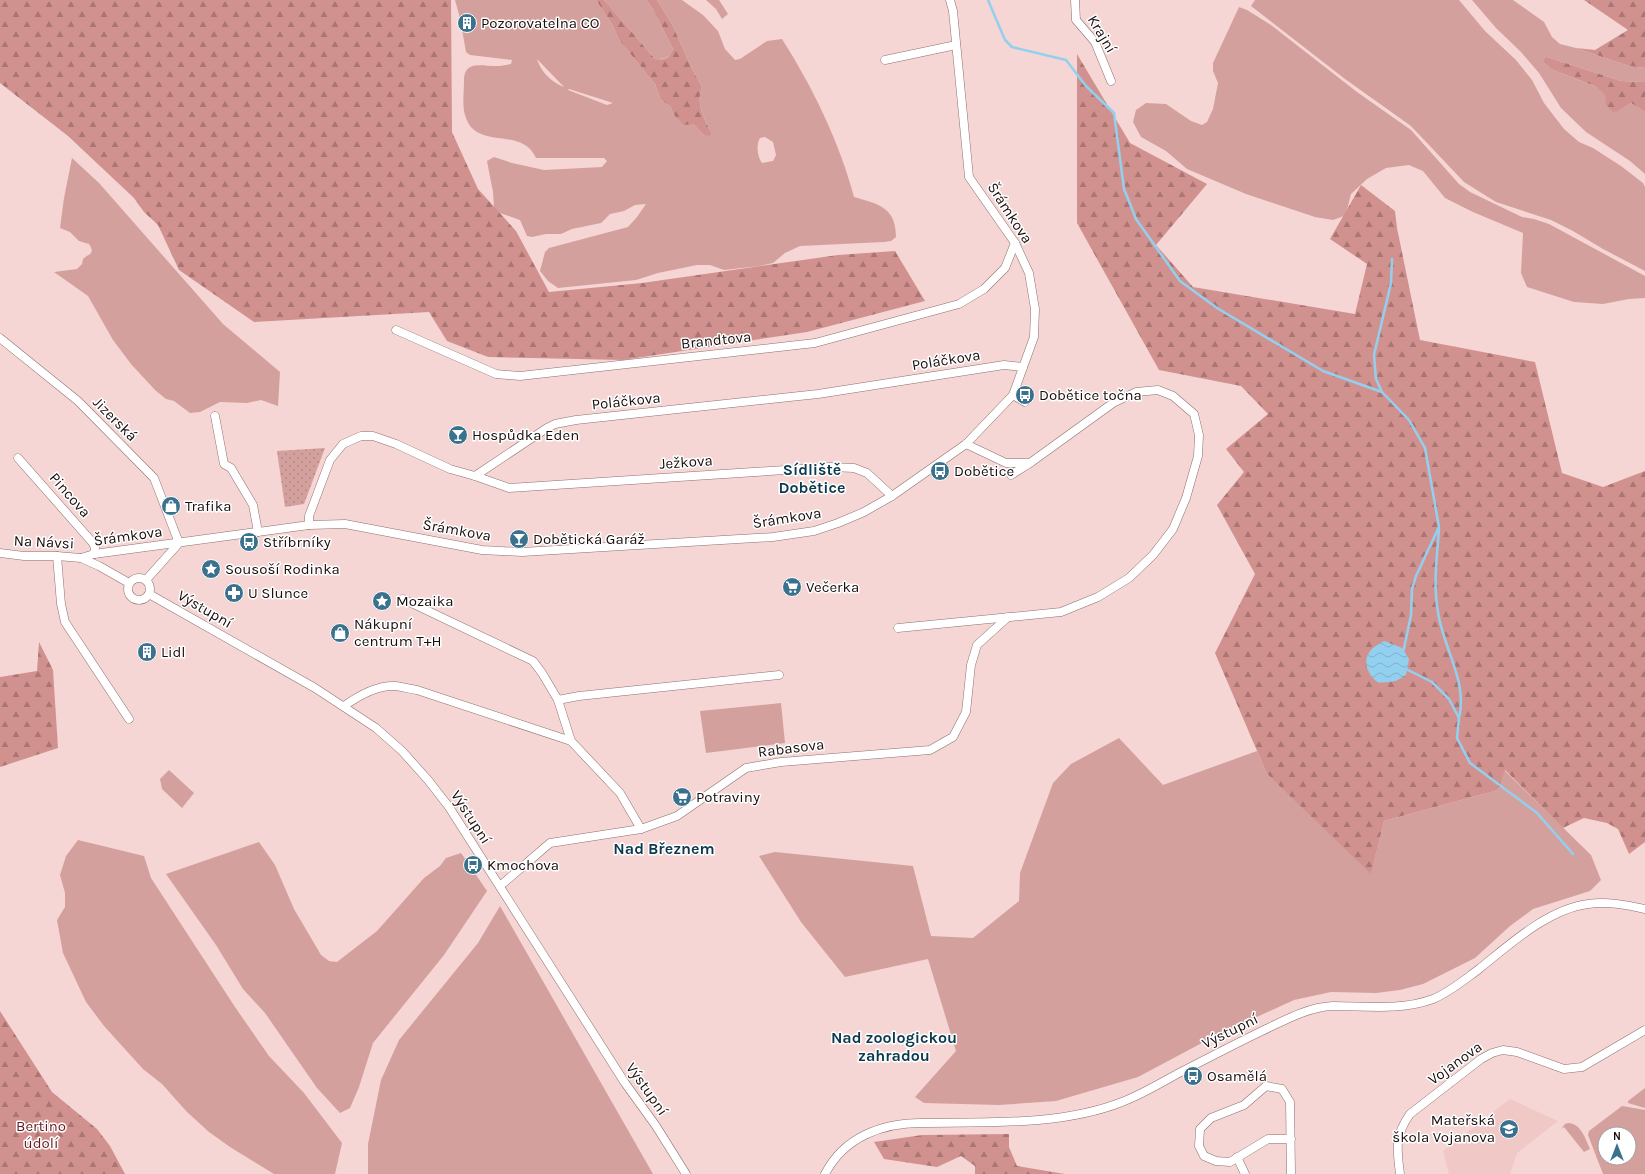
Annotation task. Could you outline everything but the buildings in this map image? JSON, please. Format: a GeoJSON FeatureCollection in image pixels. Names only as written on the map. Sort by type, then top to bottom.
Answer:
{"type":"FeatureCollection","features":[{"type":"Feature","properties":{"kind":"street","name":"Šrámkova"},"geometry":{"type":"LineString","coordinates":[[81,558],[94,554],[309,525],[345,524],[482,550],[522,552],[773,537],[809,532],[838,523],[864,512],[892,496],[966,444],[1013,395],[1034,337],[1035,309],[1029,273],[1015,243],[969,177],[953,12],[950,0]]}},
{"type":"Feature","properties":{"kind":"street","name":"Krajní"},"geometry":{"type":"LineString","coordinates":[[1075,0],[1076,20],[1095,42],[1111,81]]}},
{"type":"Feature","properties":{"kind":"street"},"geometry":{"type":"LineString","coordinates":[[885,60],[956,45]]}},
{"type":"Feature","properties":{"kind":"street","name":"Brandtova"},"geometry":{"type":"LineString","coordinates":[[396,330],[496,374],[520,376],[815,343],[959,304],[984,289],[1005,268],[1015,243]]}},
{"type":"Feature","properties":{"kind":"street","name":"Jizerská"},"geometry":{"type":"LineString","coordinates":[[0,338],[78,401],[154,478],[180,543]]}},
{"type":"Feature","properties":{"kind":"street","name":"Poláčkova"},"geometry":{"type":"LineString","coordinates":[[475,476],[531,438],[555,424],[584,419],[818,394],[1004,365],[1023,367]]}},
{"type":"Feature","properties":{"kind":"street"},"geometry":{"type":"LineString","coordinates":[[898,628],[1061,612],[1098,597],[1129,578],[1153,555],[1173,529],[1186,498],[1198,456],[1199,435],[1194,414],[1173,396],[1158,390],[1136,392],[1113,403],[1011,475]]}},
{"type":"Feature","properties":{"kind":"street"},"geometry":{"type":"LineString","coordinates":[[1013,395],[1025,402]]}},
{"type":"Feature","properties":{"kind":"street"},"geometry":{"type":"LineString","coordinates":[[215,416],[224,464],[231,468],[253,505],[258,532]]}},
{"type":"Feature","properties":{"kind":"street"},"geometry":{"type":"LineString","coordinates":[[309,525],[309,516],[330,460],[343,444],[361,436],[374,436],[396,444],[450,469],[475,476]]}},
{"type":"Feature","properties":{"kind":"street"},"geometry":{"type":"LineString","coordinates":[[966,444],[1006,463],[1030,463]]}},
{"type":"Feature","properties":{"kind":"street","name":"Pincova"},"geometry":{"type":"LineString","coordinates":[[18,458],[93,543],[95,548],[94,554]]}},
{"type":"Feature","properties":{"kind":"street","name":"Ježkova"},"geometry":{"type":"LineString","coordinates":[[475,476],[509,488],[831,467],[854,468],[867,473],[892,496]]}},
{"type":"Feature","properties":{"kind":"street","name":"Šrámkova"},"geometry":{"type":"LineString","coordinates":[[146,580],[180,543]]}},
{"type":"Feature","properties":{"kind":"street","name":"Na Návsi"},"geometry":{"type":"LineString","coordinates":[[0,553],[24,556],[81,558],[99,566],[129,583]]}},
{"type":"Feature","properties":{"kind":"street"},"geometry":{"type":"LineString","coordinates":[[57,556],[61,604],[65,622],[129,719]]}},
{"type":"Feature","properties":{"kind":"street"},"geometry":{"type":"LineString","coordinates":[[137,577],[146,580],[150,588],[149,594],[142,600],[131,598],[128,593],[129,583],[137,577]]}},
{"type":"Feature","properties":{"kind":"street","name":"Výstupní"},"geometry":{"type":"LineString","coordinates":[[149,594],[315,688],[376,728],[402,751],[428,780],[449,807],[625,1083],[656,1126],[686,1174]]}},
{"type":"Feature","properties":{"kind":"street"},"geometry":{"type":"LineString","coordinates":[[404,599],[532,661],[542,673],[558,700],[571,741],[620,793],[641,829]]}},
{"type":"Feature","properties":{"kind":"street","name":"Rabasova"},"geometry":{"type":"LineString","coordinates":[[500,886],[550,843],[641,829],[677,816],[746,768],[781,762],[930,750],[953,737],[966,712],[971,665],[977,645],[1008,617]]}},
{"type":"Feature","properties":{"kind":"street"},"geometry":{"type":"LineString","coordinates":[[558,700],[578,696],[779,675]]}},
{"type":"Feature","properties":{"kind":"street"},"geometry":{"type":"LineString","coordinates":[[344,706],[356,698],[383,687],[395,686],[417,690],[571,741]]}},
{"type":"Feature","properties":{"kind":"street","name":"Výstupní"},"geometry":{"type":"LineString","coordinates":[[826,1174],[839,1154],[855,1140],[867,1133],[882,1128],[905,1123],[1030,1121],[1088,1112],[1135,1096],[1221,1051],[1307,1010],[1323,1006],[1399,1006],[1433,999],[1457,986],[1538,924],[1575,906],[1605,903],[1620,904],[1645,909]]}},
{"type":"Feature","properties":{"kind":"street","name":"Vojanova"},"geometry":{"type":"LineString","coordinates":[[1400,1174],[1397,1139],[1403,1124],[1410,1114],[1481,1059],[1492,1053],[1503,1050],[1517,1052],[1564,1069],[1582,1068],[1645,1030]]}},
{"type":"Feature","properties":{"kind":"street"},"geometry":{"type":"LineString","coordinates":[[1290,1139],[1268,1139],[1230,1162],[1216,1161],[1204,1156],[1199,1146],[1200,1129],[1211,1118],[1244,1105],[1266,1086],[1282,1089],[1290,1102],[1291,1174]]}},
{"type":"Feature","properties":{"kind":"street"},"geometry":{"type":"LineString","coordinates":[[1237,1158],[1245,1174]]}},
{"type":"Feature","properties":{"kind":"shaded area"},"geometry":{"type":"Polygon","coordinates":[[[455,0],[596,0],[612,24],[619,40],[655,84],[661,100],[670,106],[674,115],[693,124],[704,135],[709,135],[711,132],[701,110],[700,93],[702,87],[691,67],[672,24],[657,0],[682,0],[703,15],[718,31],[725,49],[735,60],[740,59],[767,41],[782,39],[804,76],[824,115],[841,156],[854,197],[884,208],[893,219],[896,237],[891,241],[884,242],[800,246],[785,253],[773,263],[760,266],[724,270],[710,265],[697,265],[658,273],[636,280],[558,288],[548,281],[540,271],[545,252],[549,248],[628,227],[646,204],[635,205],[624,211],[610,214],[601,223],[572,229],[561,234],[546,234],[532,237],[527,236],[520,220],[497,212],[494,207],[493,192],[487,161],[494,157],[512,163],[544,170],[602,167],[607,161],[604,158],[536,158],[529,148],[520,143],[478,133],[470,126],[465,115],[463,98],[465,74],[467,70],[470,67],[479,65],[498,66],[511,64],[512,60],[470,55],[466,52],[455,0]],[[537,59],[547,76],[564,87],[537,59]],[[569,89],[568,90],[607,105],[613,103],[569,89]],[[765,137],[760,138],[758,154],[760,160],[762,163],[773,161],[776,155],[773,142],[765,137]]]}},
{"type":"Feature","properties":{"kind":"shaded area"},"geometry":{"type":"Polygon","coordinates":[[[604,0],[646,0],[653,9],[673,49],[670,55],[668,57],[655,59],[604,0]]]}},
{"type":"Feature","properties":{"kind":"shaded area"},"geometry":{"type":"Polygon","coordinates":[[[706,0],[719,0],[728,14],[722,19],[716,9],[706,0]]]}},
{"type":"Feature","properties":{"kind":"shaded area"},"geometry":{"type":"Polygon","coordinates":[[[1255,0],[1459,0],[1485,31],[1516,60],[1532,80],[1544,103],[1564,129],[1579,142],[1593,148],[1621,166],[1643,183],[1645,187],[1645,271],[1551,220],[1496,202],[1464,182],[1411,126],[1345,79],[1251,6],[1255,0]]]}},
{"type":"Feature","properties":{"kind":"shaded area"},"geometry":{"type":"Polygon","coordinates":[[[1472,0],[1513,0],[1544,22],[1552,37],[1560,44],[1629,66],[1645,68],[1645,82],[1621,81],[1547,57],[1553,70],[1595,86],[1606,95],[1619,111],[1631,103],[1645,112],[1645,174],[1630,161],[1586,132],[1561,108],[1539,73],[1521,52],[1496,28],[1472,0]]]}},
{"type":"Feature","properties":{"kind":"shaded area"},"geometry":{"type":"Polygon","coordinates":[[[1239,7],[1247,10],[1271,25],[1357,92],[1411,130],[1459,184],[1470,192],[1522,217],[1549,224],[1645,276],[1645,298],[1629,299],[1603,304],[1574,302],[1527,287],[1521,273],[1523,233],[1473,212],[1445,198],[1423,171],[1409,165],[1386,168],[1367,179],[1351,194],[1344,216],[1333,220],[1315,217],[1246,194],[1187,169],[1166,151],[1141,137],[1133,122],[1136,110],[1146,103],[1166,104],[1191,121],[1202,125],[1207,122],[1213,109],[1218,83],[1213,71],[1213,63],[1239,7]]]}},
{"type":"Feature","properties":{"kind":"shaded area"},"geometry":{"type":"Polygon","coordinates":[[[72,158],[99,183],[223,324],[280,372],[278,406],[261,400],[247,403],[220,402],[200,412],[190,413],[174,401],[166,399],[155,390],[131,364],[113,340],[88,296],[54,272],[77,269],[82,264],[83,259],[89,255],[92,250],[89,244],[79,241],[70,232],[60,228],[72,158]]]}},
{"type":"Feature","properties":{"kind":"shaded area"},"geometry":{"type":"Polygon","coordinates":[[[325,448],[304,504],[285,507],[277,451],[325,448]]]}},
{"type":"Feature","properties":{"kind":"shaded area"},"geometry":{"type":"Polygon","coordinates":[[[781,703],[785,743],[706,753],[700,711],[781,703]]]}},
{"type":"Feature","properties":{"kind":"shaded area"},"geometry":{"type":"Polygon","coordinates":[[[1119,738],[1163,785],[1257,751],[1267,774],[1371,873],[1384,821],[1498,790],[1504,770],[1591,855],[1601,880],[1590,891],[1533,909],[1510,926],[1475,958],[1423,984],[1400,990],[1376,993],[1331,992],[1294,1000],[1215,1036],[1138,1077],[1056,1101],[999,1105],[924,1103],[915,1097],[956,1051],[928,959],[845,977],[801,922],[759,856],[775,852],[913,866],[931,936],[973,938],[1019,901],[1020,873],[1053,783],[1071,764],[1119,738]]]}},
{"type":"Feature","properties":{"kind":"shaded area"},"geometry":{"type":"Polygon","coordinates":[[[169,770],[194,793],[182,808],[162,789],[160,779],[169,770]]]}},
{"type":"Feature","properties":{"kind":"shaded area"},"geometry":{"type":"Polygon","coordinates":[[[78,840],[144,856],[151,878],[235,1007],[269,1056],[304,1093],[342,1143],[335,1174],[274,1174],[230,1147],[209,1132],[187,1112],[162,1084],[143,1069],[104,1026],[86,1002],[63,953],[57,920],[65,907],[65,893],[60,875],[66,856],[78,840]]]}},
{"type":"Feature","properties":{"kind":"shaded area"},"geometry":{"type":"Polygon","coordinates":[[[259,842],[275,865],[294,909],[321,955],[329,961],[337,962],[377,931],[424,878],[440,866],[446,858],[461,853],[487,891],[444,955],[373,1043],[359,1087],[350,1108],[340,1113],[317,1088],[265,1013],[243,989],[216,945],[166,874],[259,842]]]}},
{"type":"Feature","properties":{"kind":"shaded area"},"geometry":{"type":"Polygon","coordinates":[[[500,906],[653,1174],[368,1174],[368,1144],[381,1080],[399,1040],[478,943],[500,906]]]}},
{"type":"Feature","properties":{"kind":"shaded area"},"geometry":{"type":"Polygon","coordinates":[[[1645,1088],[1645,1108],[1628,1103],[1628,1101],[1645,1088]]]}},
{"type":"Feature","properties":{"kind":"shaded area","name":"Mateřská škola Vojanova"},"geometry":{"type":"Polygon","coordinates":[[[1510,1099],[1558,1121],[1517,1153],[1510,1174],[1449,1174],[1443,1151],[1510,1099]]]}},
{"type":"Feature","properties":{"kind":"shaded area"},"geometry":{"type":"Polygon","coordinates":[[[1622,1106],[1645,1110],[1645,1174],[1603,1174],[1600,1166],[1637,1166],[1637,1126],[1597,1126],[1597,1158],[1588,1135],[1589,1131],[1622,1106]]]}},
{"type":"Feature","properties":{"kind":"shaded area"},"geometry":{"type":"Polygon","coordinates":[[[1568,1123],[1573,1124],[1580,1129],[1590,1149],[1584,1152],[1564,1127],[1561,1129],[1568,1123]]]}},
{"type":"Feature","properties":{"kind":"green space"},"geometry":{"type":"Polygon","coordinates":[[[0,0],[451,0],[452,132],[478,189],[516,231],[549,292],[642,283],[838,255],[895,251],[925,301],[807,332],[623,360],[488,357],[447,341],[429,312],[254,322],[179,270],[158,225],[144,212],[134,198],[68,136],[0,83],[0,0]]]}},
{"type":"Feature","properties":{"kind":"green space"},"geometry":{"type":"Polygon","coordinates":[[[596,0],[604,0],[655,59],[661,59],[668,57],[673,49],[653,9],[646,0],[657,0],[672,24],[691,67],[702,87],[700,93],[700,104],[701,110],[711,132],[710,136],[704,135],[693,124],[684,125],[674,115],[670,106],[661,100],[655,84],[619,40],[612,24],[596,0]]]}},
{"type":"Feature","properties":{"kind":"green space"},"geometry":{"type":"Polygon","coordinates":[[[1584,0],[1645,0],[1645,68],[1629,66],[1576,48],[1595,50],[1628,30],[1584,0]]]}},
{"type":"Feature","properties":{"kind":"green space"},"geometry":{"type":"Polygon","coordinates":[[[1077,54],[1130,143],[1207,184],[1156,245],[1193,287],[1355,314],[1367,264],[1330,239],[1361,185],[1395,211],[1397,228],[1420,340],[1535,362],[1562,473],[1603,487],[1645,471],[1645,842],[1629,854],[1618,829],[1607,823],[1584,818],[1563,828],[1505,770],[1498,790],[1384,821],[1371,874],[1267,774],[1215,653],[1255,574],[1217,505],[1244,472],[1226,449],[1268,414],[1241,386],[1159,370],[1077,223],[1077,54]]]}},
{"type":"Feature","properties":{"kind":"green space"},"geometry":{"type":"Polygon","coordinates":[[[1547,57],[1621,81],[1645,82],[1645,112],[1631,103],[1619,111],[1613,112],[1606,105],[1605,95],[1595,86],[1553,70],[1543,60],[1547,57]]]}},
{"type":"Feature","properties":{"kind":"green space"},"geometry":{"type":"Polygon","coordinates":[[[39,642],[53,670],[58,748],[0,767],[0,677],[37,671],[39,642]]]}},
{"type":"Feature","properties":{"kind":"green space","name":"Bertino údolí"},"geometry":{"type":"Polygon","coordinates":[[[0,1011],[52,1092],[97,1129],[110,1146],[125,1174],[0,1174],[0,1011]]]}},
{"type":"Feature","properties":{"kind":"green space"},"geometry":{"type":"Polygon","coordinates":[[[1009,1134],[1009,1147],[1017,1166],[1065,1174],[975,1174],[975,1166],[961,1156],[937,1167],[884,1159],[874,1142],[922,1135],[1009,1134]]]}},
{"type":"Feature","properties":{"kind":"water"},"geometry":{"type":"Polygon","coordinates":[[[1384,641],[1402,648],[1409,659],[1406,675],[1396,681],[1379,683],[1369,672],[1366,662],[1369,652],[1384,641]]]}},
{"type":"Feature","properties":{"kind":"waterway"},"geometry":{"type":"LineString","coordinates":[[988,0],[1005,40],[1012,47],[1066,60],[1086,86],[1114,113],[1124,189],[1136,219],[1180,281],[1217,308],[1323,371],[1382,392],[1409,420],[1425,448],[1439,527],[1416,576],[1412,589],[1411,615],[1403,653]]}},
{"type":"Feature","properties":{"kind":"waterway"},"geometry":{"type":"LineString","coordinates":[[1382,392],[1376,379],[1374,355],[1391,283],[1392,259]]}},
{"type":"Feature","properties":{"kind":"waterway"},"geometry":{"type":"LineString","coordinates":[[1439,529],[1436,571],[1438,612],[1458,678],[1461,704],[1459,718]]}},
{"type":"Feature","properties":{"kind":"waterway"},"geometry":{"type":"LineString","coordinates":[[1406,669],[1432,682],[1449,699],[1459,718],[1457,738],[1470,763],[1537,813],[1573,854]]}},
{"type":"Feature","properties":{"kind":"place","name":"Pozorovatelna CO"},"geometry":{"type":"Point","coordinates":[467,23]}},
{"type":"Feature","properties":{"kind":"place","name":"Dobětice točna"},"geometry":{"type":"Point","coordinates":[1025,395]}},
{"type":"Feature","properties":{"kind":"place","name":"Hospůdka Eden"},"geometry":{"type":"Point","coordinates":[458,435]}},
{"type":"Feature","properties":{"kind":"place","name":"Dobětice"},"geometry":{"type":"Point","coordinates":[940,471]}},
{"type":"Feature","properties":{"kind":"place","name":"Trafika"},"geometry":{"type":"Point","coordinates":[171,506]}},
{"type":"Feature","properties":{"kind":"place","name":"Dobětická Garáž"},"geometry":{"type":"Point","coordinates":[519,539]}},
{"type":"Feature","properties":{"kind":"place","name":"Stříbrníky"},"geometry":{"type":"Point","coordinates":[249,542]}},
{"type":"Feature","properties":{"kind":"place","name":"Sousoší Rodinka"},"geometry":{"type":"Point","coordinates":[211,569]}},
{"type":"Feature","properties":{"kind":"place","name":"Večerka"},"geometry":{"type":"Point","coordinates":[792,587]}},
{"type":"Feature","properties":{"kind":"place","name":"U Slunce"},"geometry":{"type":"Point","coordinates":[234,593]}},
{"type":"Feature","properties":{"kind":"place","name":"Mozaika"},"geometry":{"type":"Point","coordinates":[382,601]}},
{"type":"Feature","properties":{"kind":"place","name":"Nákupní centrum T+H"},"geometry":{"type":"Point","coordinates":[340,633]}},
{"type":"Feature","properties":{"kind":"place","name":"Lidl"},"geometry":{"type":"Point","coordinates":[147,652]}},
{"type":"Feature","properties":{"kind":"place","name":"Potraviny"},"geometry":{"type":"Point","coordinates":[682,797]}},
{"type":"Feature","properties":{"kind":"place","name":"Kmochova"},"geometry":{"type":"Point","coordinates":[473,865]}},
{"type":"Feature","properties":{"kind":"place","name":"Osamělá"},"geometry":{"type":"Point","coordinates":[1193,1076]}},
{"type":"Feature","properties":{"kind":"place","name":"Mateřská škola Vojanova"},"geometry":{"type":"Point","coordinates":[1509,1129]}},
{"type":"Feature","properties":{"kind":"district","name":"Sídliště Dobětice"},"geometry":{"type":"Point","coordinates":[812,478]}},
{"type":"Feature","properties":{"kind":"district","name":"Nad Březnem"},"geometry":{"type":"Point","coordinates":[664,848]}},
{"type":"Feature","properties":{"kind":"district","name":"Nad zoologickou zahradou"},"geometry":{"type":"Point","coordinates":[894,1046]}}]}
